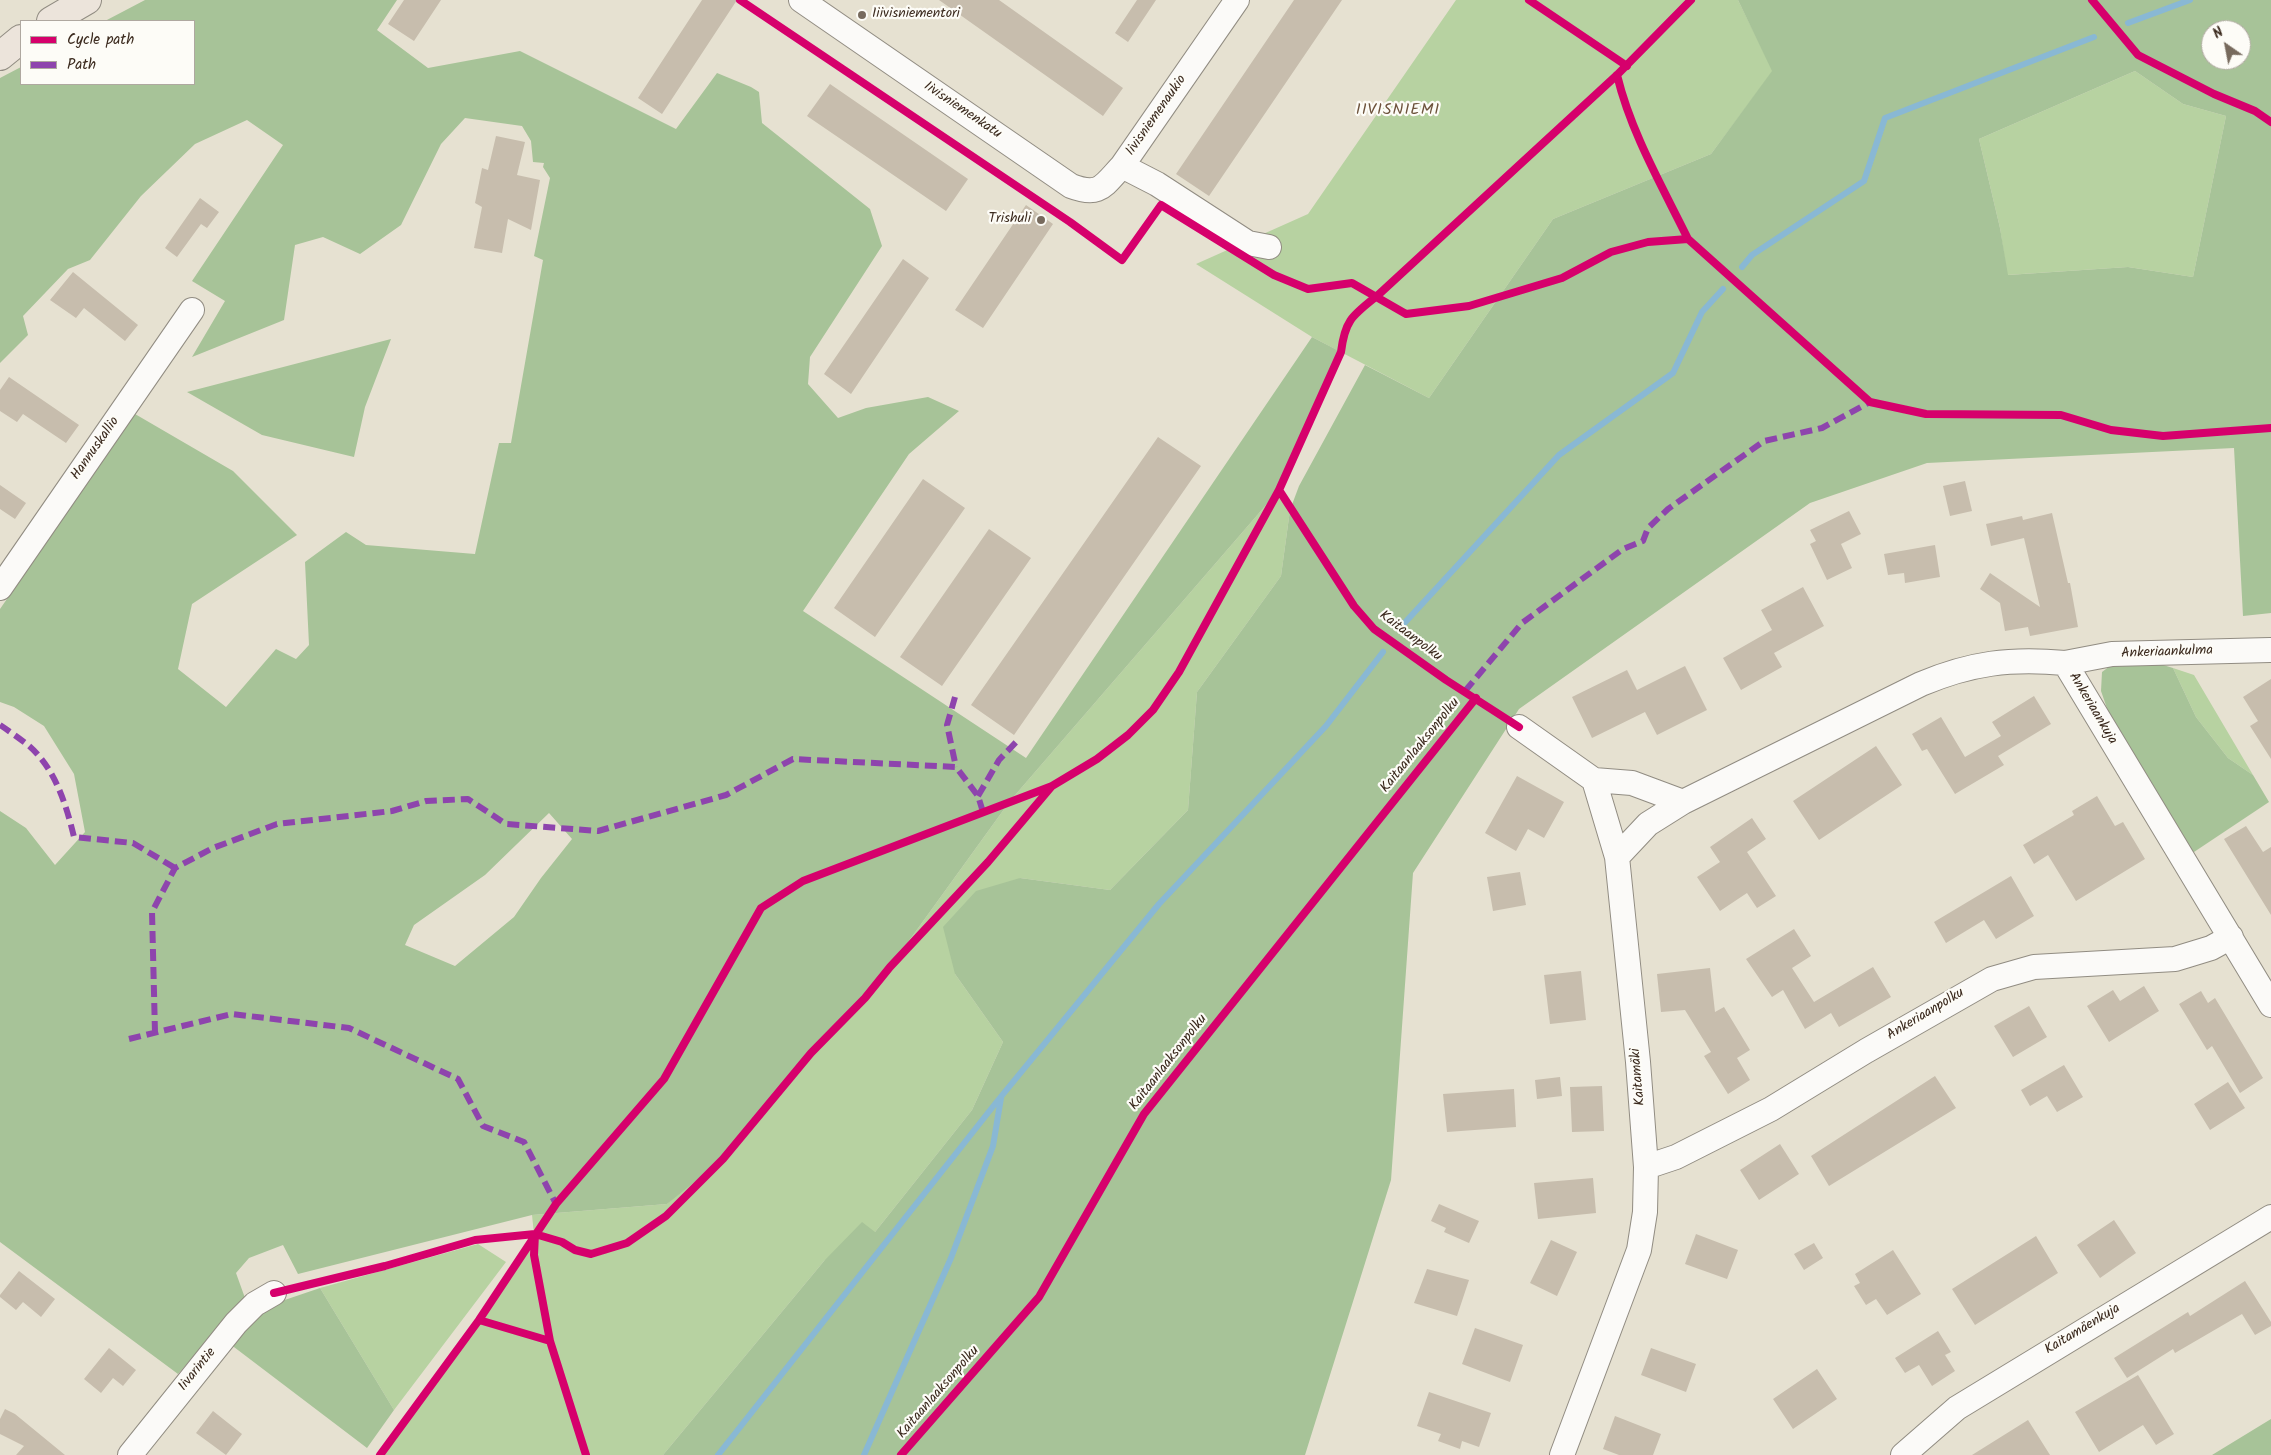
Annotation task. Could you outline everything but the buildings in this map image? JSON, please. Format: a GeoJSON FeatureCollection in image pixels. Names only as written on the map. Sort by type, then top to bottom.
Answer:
{"type":"FeatureCollection","features":[{"type":"Feature","properties":{"kind":"main road"},"geometry":{"type":"LineString","coordinates":[[53,20],[87,0]]}},
{"type":"Feature","properties":{"kind":"main road"},"geometry":{"type":"LineString","coordinates":[[0,56],[20,40]]}},
{"type":"Feature","properties":{"kind":"street","name":"Iivisniemenkatu"},"geometry":{"type":"LineString","coordinates":[[802,0],[1071,186],[1086,192],[1100,189],[1122,166]]}},
{"type":"Feature","properties":{"kind":"street","name":"Iivisniemenaukio"},"geometry":{"type":"LineString","coordinates":[[1236,0],[1122,166],[1156,184],[1248,243],[1269,247]]}},
{"type":"Feature","properties":{"kind":"street","name":"Hannuskallio"},"geometry":{"type":"LineString","coordinates":[[0,588],[192,310]]}},
{"type":"Feature","properties":{"kind":"street","name":"Ankeriaankulma"},"geometry":{"type":"LineString","coordinates":[[2064,664],[2112,654],[2270,650]]}},
{"type":"Feature","properties":{"kind":"street","name":"Ankeriaankuja"},"geometry":{"type":"LineString","coordinates":[[1617,857],[1648,824],[1683,802],[1944,674],[1986,663],[2034,660],[2064,664],[2271,1005]]}},
{"type":"Feature","properties":{"kind":"street"},"geometry":{"type":"LineString","coordinates":[[1519,727],[1594,780],[1632,783],[1683,802]]}},
{"type":"Feature","properties":{"kind":"street","name":"Kaitamäki"},"geometry":{"type":"LineString","coordinates":[[1562,1455],[1639,1250],[1645,1212],[1646,1167],[1638,1062],[1617,857],[1594,780]]}},
{"type":"Feature","properties":{"kind":"street","name":"Ankeriaanpolku"},"geometry":{"type":"LineString","coordinates":[[1646,1167],[1676,1157],[1771,1108],[1992,978],[2034,967],[2175,959],[2211,948],[2231,937]]}},
{"type":"Feature","properties":{"kind":"street","name":"Kaitamäenkuja"},"geometry":{"type":"LineString","coordinates":[[1903,1455],[1957,1408],[2271,1217]]}},
{"type":"Feature","properties":{"kind":"street","name":"Iivarintie"},"geometry":{"type":"LineString","coordinates":[[130,1455],[236,1323],[254,1304],[274,1293]]}},
{"type":"Feature","properties":{"kind":"green space"},"geometry":{"type":"Polygon","coordinates":[[[145,0],[397,0],[377,30],[428,68],[520,51],[676,129],[717,73],[759,92],[762,123],[870,209],[882,246],[810,357],[808,384],[838,418],[866,408],[928,397],[959,411],[909,454],[803,611],[1026,758],[1312,337],[1341,352],[1279,490],[1010,801],[890,967],[865,998],[811,1053],[723,1159],[667,1204],[532,1215],[298,1274],[283,1245],[249,1258],[236,1273],[245,1298],[178,1374],[0,1242],[0,811],[26,828],[55,865],[85,832],[74,774],[44,726],[14,707],[0,702],[0,609],[135,414],[233,471],[297,535],[192,604],[178,669],[226,707],[276,649],[296,659],[309,645],[305,562],[346,532],[366,545],[475,554],[499,443],[511,443],[543,260],[534,256],[550,178],[543,167],[544,163],[533,162],[531,141],[522,126],[465,118],[441,144],[401,225],[360,254],[323,237],[295,245],[284,320],[192,357],[225,301],[192,281],[283,145],[247,120],[195,144],[141,196],[90,260],[68,269],[23,316],[28,335],[0,363],[0,78],[20,68],[20,85],[195,85],[195,20],[107,20],[145,0]],[[549,813],[485,875],[414,925],[405,945],[455,966],[514,917],[541,878],[572,839],[549,813]]]}},
{"type":"Feature","properties":{"kind":"green space"},"geometry":{"type":"Polygon","coordinates":[[[1456,0],[1738,0],[1773,71],[1711,154],[1553,219],[1429,398],[1312,337],[1196,264],[1308,214],[1456,0]]]}},
{"type":"Feature","properties":{"kind":"green space"},"geometry":{"type":"Polygon","coordinates":[[[1738,0],[2271,0],[2271,613],[2243,616],[2234,448],[1927,463],[1810,503],[1519,709],[1413,873],[1391,1180],[1305,1455],[663,1455],[824,1261],[862,1222],[875,1232],[972,1110],[1003,1042],[955,974],[943,927],[976,891],[1020,878],[1110,890],[1188,810],[1197,692],[1281,576],[1290,510],[1299,486],[1365,365],[1429,398],[1553,219],[1711,154],[1772,71],[1738,0]],[[2135,71],[1979,139],[2000,228],[2008,275],[2128,267],[2193,277],[2226,116],[2183,104],[2135,71]]]}},
{"type":"Feature","properties":{"kind":"green space"},"geometry":{"type":"Polygon","coordinates":[[[2135,71],[2183,104],[2226,116],[2193,277],[2128,267],[2007,275],[2000,228],[1979,139],[2135,71]]]}},
{"type":"Feature","properties":{"kind":"green space"},"geometry":{"type":"Polygon","coordinates":[[[391,339],[365,407],[354,457],[262,435],[187,392],[391,339]]]}},
{"type":"Feature","properties":{"kind":"green space"},"geometry":{"type":"Polygon","coordinates":[[[1279,490],[1290,510],[1281,576],[1197,692],[1188,810],[1110,890],[1020,878],[955,974],[1003,1042],[972,1110],[875,1232],[824,1261],[663,1455],[380,1455],[479,1320],[534,1234],[532,1215],[667,1204],[865,998],[890,967],[1010,801],[1279,490]]]}},
{"type":"Feature","properties":{"kind":"green space"},"geometry":{"type":"Polygon","coordinates":[[[2150,661],[2173,668],[2196,717],[2228,758],[2253,775],[2269,802],[2191,854],[2111,720],[2101,691],[2102,672],[2110,666],[2150,661]]]}},
{"type":"Feature","properties":{"kind":"green space"},"geometry":{"type":"Polygon","coordinates":[[[2173,668],[2194,675],[2253,775],[2228,758],[2196,717],[2173,668]]]}},
{"type":"Feature","properties":{"kind":"green space"},"geometry":{"type":"Polygon","coordinates":[[[478,1244],[506,1262],[394,1410],[320,1288],[478,1244]]]}},
{"type":"Feature","properties":{"kind":"green space"},"geometry":{"type":"Polygon","coordinates":[[[320,1288],[394,1410],[367,1448],[230,1344],[267,1306],[320,1288]]]}},
{"type":"Feature","properties":{"kind":"green space"},"geometry":{"type":"Polygon","coordinates":[[[2271,1419],[2271,1455],[2212,1455],[2271,1419]]]}},
{"type":"Feature","properties":{"kind":"waterway"},"geometry":{"type":"LineString","coordinates":[[2128,23],[2190,0]]}},
{"type":"Feature","properties":{"kind":"waterway"},"geometry":{"type":"LineString","coordinates":[[1742,267],[1752,255],[1864,181],[1885,118],[2094,37]]}},
{"type":"Feature","properties":{"kind":"waterway"},"geometry":{"type":"LineString","coordinates":[[1399,629],[1559,455],[1673,373],[1702,312],[1723,289]]}},
{"type":"Feature","properties":{"kind":"waterway"},"geometry":{"type":"LineString","coordinates":[[718,1455],[995,1104],[1159,904],[1326,726],[1383,652]]}},
{"type":"Feature","properties":{"kind":"waterway"},"geometry":{"type":"LineString","coordinates":[[864,1455],[951,1258],[993,1146],[1001,1098]]}},
{"type":"Feature","properties":{"kind":"marked path"},"geometry":{"type":"LineString","coordinates":[[1465,691],[1522,623],[1623,549],[1643,541],[1648,528],[1668,509],[1764,441],[1822,428],[1870,402]]}},
{"type":"Feature","properties":{"kind":"marked path"},"geometry":{"type":"LineString","coordinates":[[955,697],[947,725],[956,767]]}},
{"type":"Feature","properties":{"kind":"marked path"},"geometry":{"type":"LineString","coordinates":[[0,725],[28,745],[45,764],[63,799],[74,837],[133,843],[175,868]]}},
{"type":"Feature","properties":{"kind":"marked path"},"geometry":{"type":"LineString","coordinates":[[978,796],[999,760],[1019,739]]}},
{"type":"Feature","properties":{"kind":"marked path"},"geometry":{"type":"LineString","coordinates":[[155,1033],[152,912],[175,868],[213,848],[277,824],[392,811],[426,801],[468,799],[506,824],[598,831],[726,795],[793,759],[956,767],[978,796],[983,812]]}},
{"type":"Feature","properties":{"kind":"marked path"},"geometry":{"type":"LineString","coordinates":[[129,1039],[232,1014],[349,1028],[458,1079],[483,1126],[524,1142],[556,1204]]}},
{"type":"Feature","properties":{"kind":"cycle path"},"geometry":{"type":"LineString","coordinates":[[740,0],[1070,222],[1122,260],[1161,205],[1274,275],[1308,289],[1352,283],[1406,314],[1469,306],[1562,278],[1611,252],[1648,242],[1688,239],[1870,402],[1926,414],[2061,415],[2111,430],[2163,436],[2271,428]]}},
{"type":"Feature","properties":{"kind":"cycle path"},"geometry":{"type":"LineString","coordinates":[[1529,0],[1627,66]]}},
{"type":"Feature","properties":{"kind":"cycle path"},"geometry":{"type":"LineString","coordinates":[[380,1455],[479,1320],[556,1204],[664,1079],[761,908],[803,881],[1052,786],[1097,759],[1128,735],[1153,710],[1179,672],[1279,490],[1341,352],[1345,333],[1351,320],[1617,75],[1691,0]]}},
{"type":"Feature","properties":{"kind":"cycle path"},"geometry":{"type":"LineString","coordinates":[[2092,0],[2138,55],[2214,94],[2255,111],[2271,122]]}},
{"type":"Feature","properties":{"kind":"cycle path"},"geometry":{"type":"LineString","coordinates":[[1617,75],[1630,118],[1688,239]]}},
{"type":"Feature","properties":{"kind":"cycle path","name":"Kaitaanpolku"},"geometry":{"type":"LineString","coordinates":[[1279,490],[1354,606],[1374,629],[1446,680],[1519,727]]}},
{"type":"Feature","properties":{"kind":"cycle path","name":"Kaitaanlaaksonpolku"},"geometry":{"type":"LineString","coordinates":[[901,1455],[1039,1297],[1144,1114],[1476,698]]}},
{"type":"Feature","properties":{"kind":"cycle path"},"geometry":{"type":"LineString","coordinates":[[274,1293],[385,1266],[475,1240],[535,1234],[562,1242],[575,1250],[591,1254],[627,1243],[666,1216],[723,1159],[811,1053],[865,998],[890,967],[988,862],[1052,786]]}},
{"type":"Feature","properties":{"kind":"cycle path"},"geometry":{"type":"LineString","coordinates":[[535,1234],[534,1255],[550,1341]]}},
{"type":"Feature","properties":{"kind":"cycle path"},"geometry":{"type":"LineString","coordinates":[[479,1320],[550,1341],[586,1455]]}},
{"type":"Feature","properties":{"kind":"place","name":"Iiivisniementori"},"geometry":{"type":"Point","coordinates":[862,15]}},
{"type":"Feature","properties":{"kind":"place","name":"Trishuli"},"geometry":{"type":"Point","coordinates":[1041,220]}},
{"type":"Feature","properties":{"kind":"district","name":"IIVISNIEMI"},"geometry":{"type":"Point","coordinates":[1398,111]}}]}
